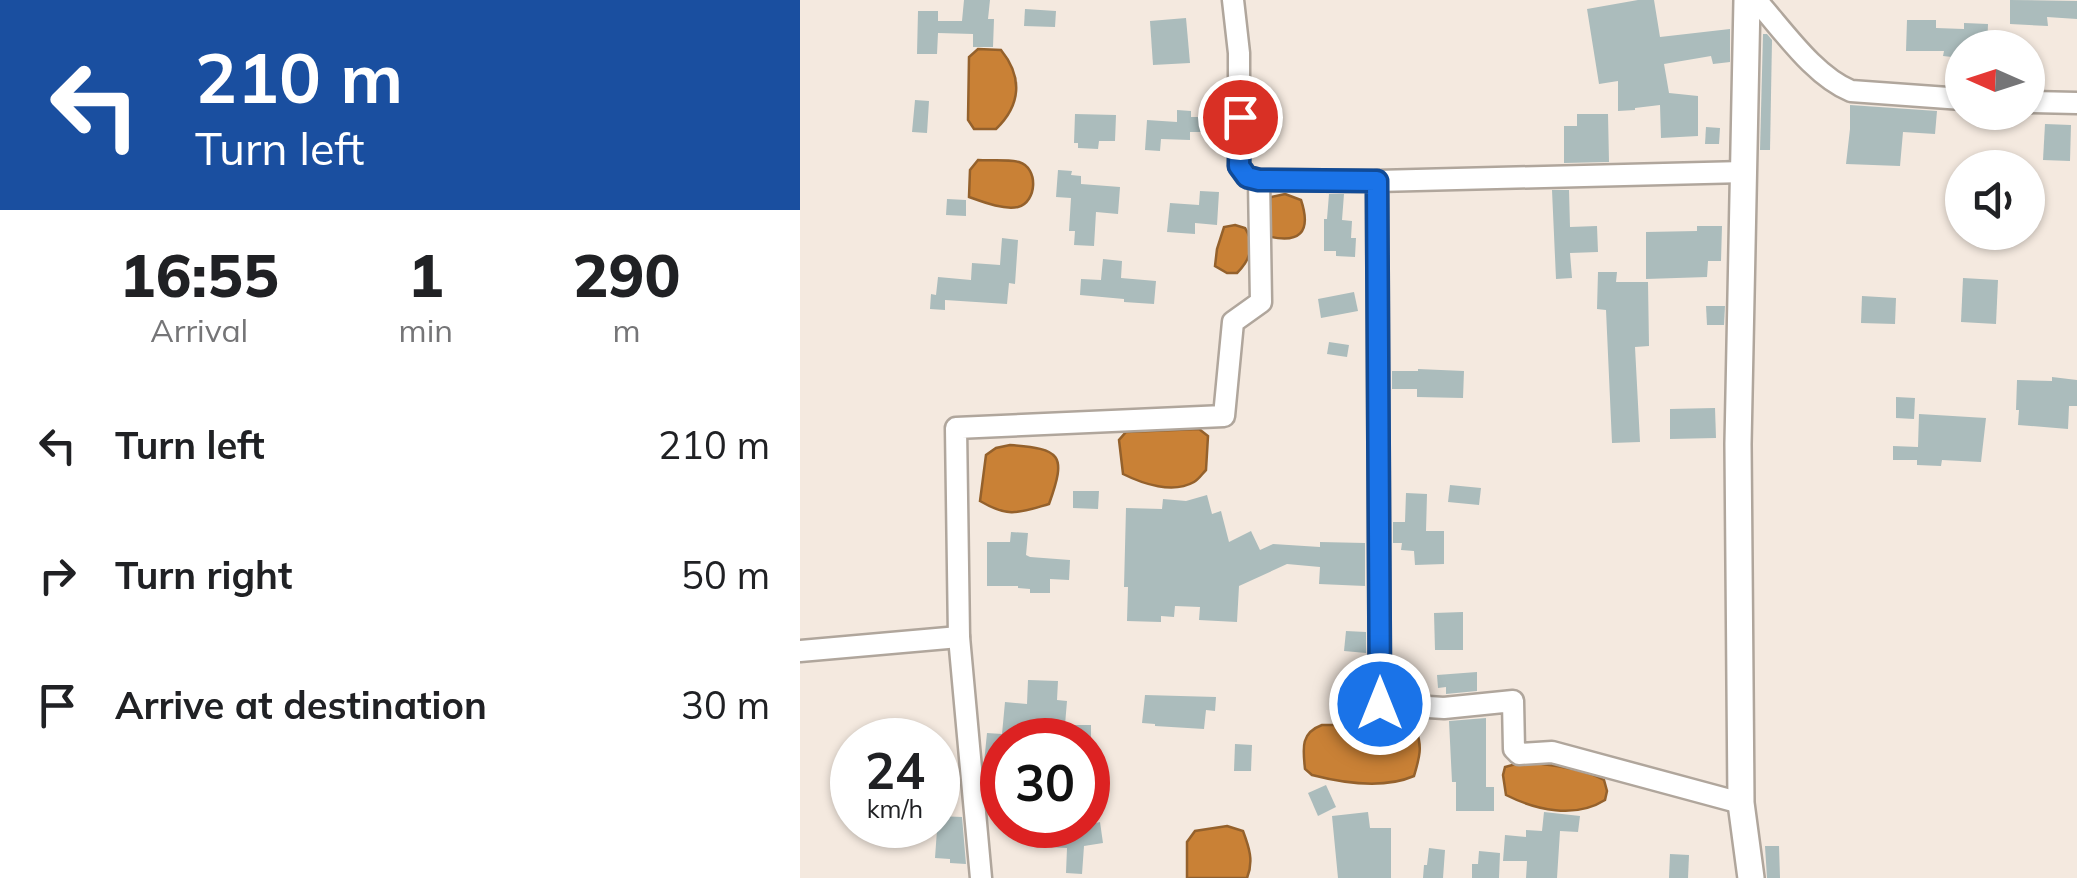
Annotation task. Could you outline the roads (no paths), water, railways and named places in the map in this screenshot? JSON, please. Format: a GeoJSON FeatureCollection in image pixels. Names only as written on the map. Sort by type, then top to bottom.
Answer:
{"type":"FeatureCollection","features":[{"type":"Feature","properties":{"kind":"street"},"geometry":{"type":"LineString","coordinates":[[1233,0],[1238,53],[1239,166],[1247,177],[1377,181],[1744,172]]}},
{"type":"Feature","properties":{"kind":"street"},"geometry":{"type":"LineString","coordinates":[[1748,0],[1738,444],[1741,803],[1752,878]]}},
{"type":"Feature","properties":{"kind":"street"},"geometry":{"type":"LineString","coordinates":[[1756,0],[1836,85],[1852,91],[1945,97]]}},
{"type":"Feature","properties":{"kind":"street"},"geometry":{"type":"LineString","coordinates":[[2045,102],[2077,103]]}},
{"type":"Feature","properties":{"kind":"street"},"geometry":{"type":"LineString","coordinates":[[981,878],[960,637],[956,428],[1224,416],[1234,322],[1261,302],[1259,180]]}},
{"type":"Feature","properties":{"kind":"street"},"geometry":{"type":"LineString","coordinates":[[1377,181],[1380,704],[1444,708],[1513,701],[1514,750],[1519,754],[1552,752],[1741,803]]}},
{"type":"Feature","properties":{"kind":"street"},"geometry":{"type":"LineString","coordinates":[[800,650],[960,637]]}}]}
